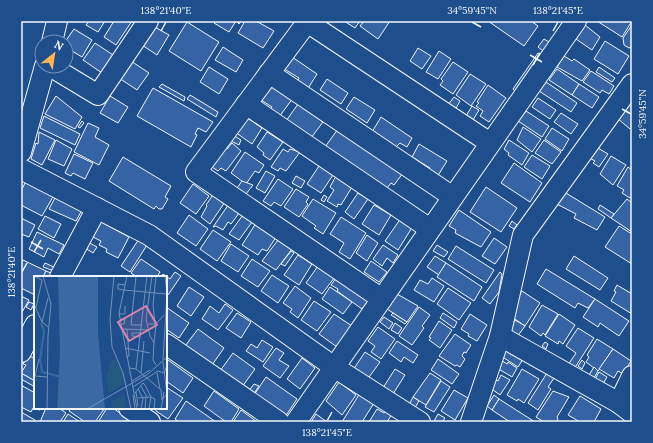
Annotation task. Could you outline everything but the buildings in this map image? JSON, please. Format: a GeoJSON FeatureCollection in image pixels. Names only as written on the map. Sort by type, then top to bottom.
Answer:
{"type":"FeatureCollection","features":[{"type":"Feature","properties":{"kind":"street"},"geometry":{"type":"LineString","coordinates":[[54,34],[58,21]]}},
{"type":"Feature","properties":{"kind":"street"},"geometry":{"type":"LineString","coordinates":[[63,74],[98,95],[148,21]]}},
{"type":"Feature","properties":{"kind":"street"},"geometry":{"type":"LineString","coordinates":[[296,422],[576,21]]}},
{"type":"Feature","properties":{"kind":"street"},"geometry":{"type":"LineString","coordinates":[[382,299],[196,172],[308,22],[490,143]]}},
{"type":"Feature","properties":{"kind":"street"},"geometry":{"type":"LineString","coordinates":[[269,73],[453,198]]}},
{"type":"Feature","properties":{"kind":"street"},"geometry":{"type":"LineString","coordinates":[[21,152],[43,74]]}},
{"type":"Feature","properties":{"kind":"street"},"geometry":{"type":"LineString","coordinates":[[471,422],[500,336],[523,235],[632,84]]}},
{"type":"Feature","properties":{"kind":"street"},"geometry":{"type":"LineString","coordinates":[[246,104],[430,229]]}},
{"type":"Feature","properties":{"kind":"street"},"geometry":{"type":"LineString","coordinates":[[21,169],[149,235],[334,367],[420,422]]}},
{"type":"Feature","properties":{"kind":"street"},"geometry":{"type":"LineString","coordinates":[[61,276],[97,208]]}},
{"type":"Feature","properties":{"kind":"street"},"geometry":{"type":"LineString","coordinates":[[21,352],[34,327]]}},
{"type":"Feature","properties":{"kind":"street"},"geometry":{"type":"LineString","coordinates":[[500,336],[625,408],[632,376]]}},
{"type":"Feature","properties":{"kind":"street"},"geometry":{"type":"LineString","coordinates":[[167,345],[279,422]]}},
{"type":"Feature","properties":{"kind":"street"},"geometry":{"type":"LineString","coordinates":[[130,409],[150,422]]}}]}
